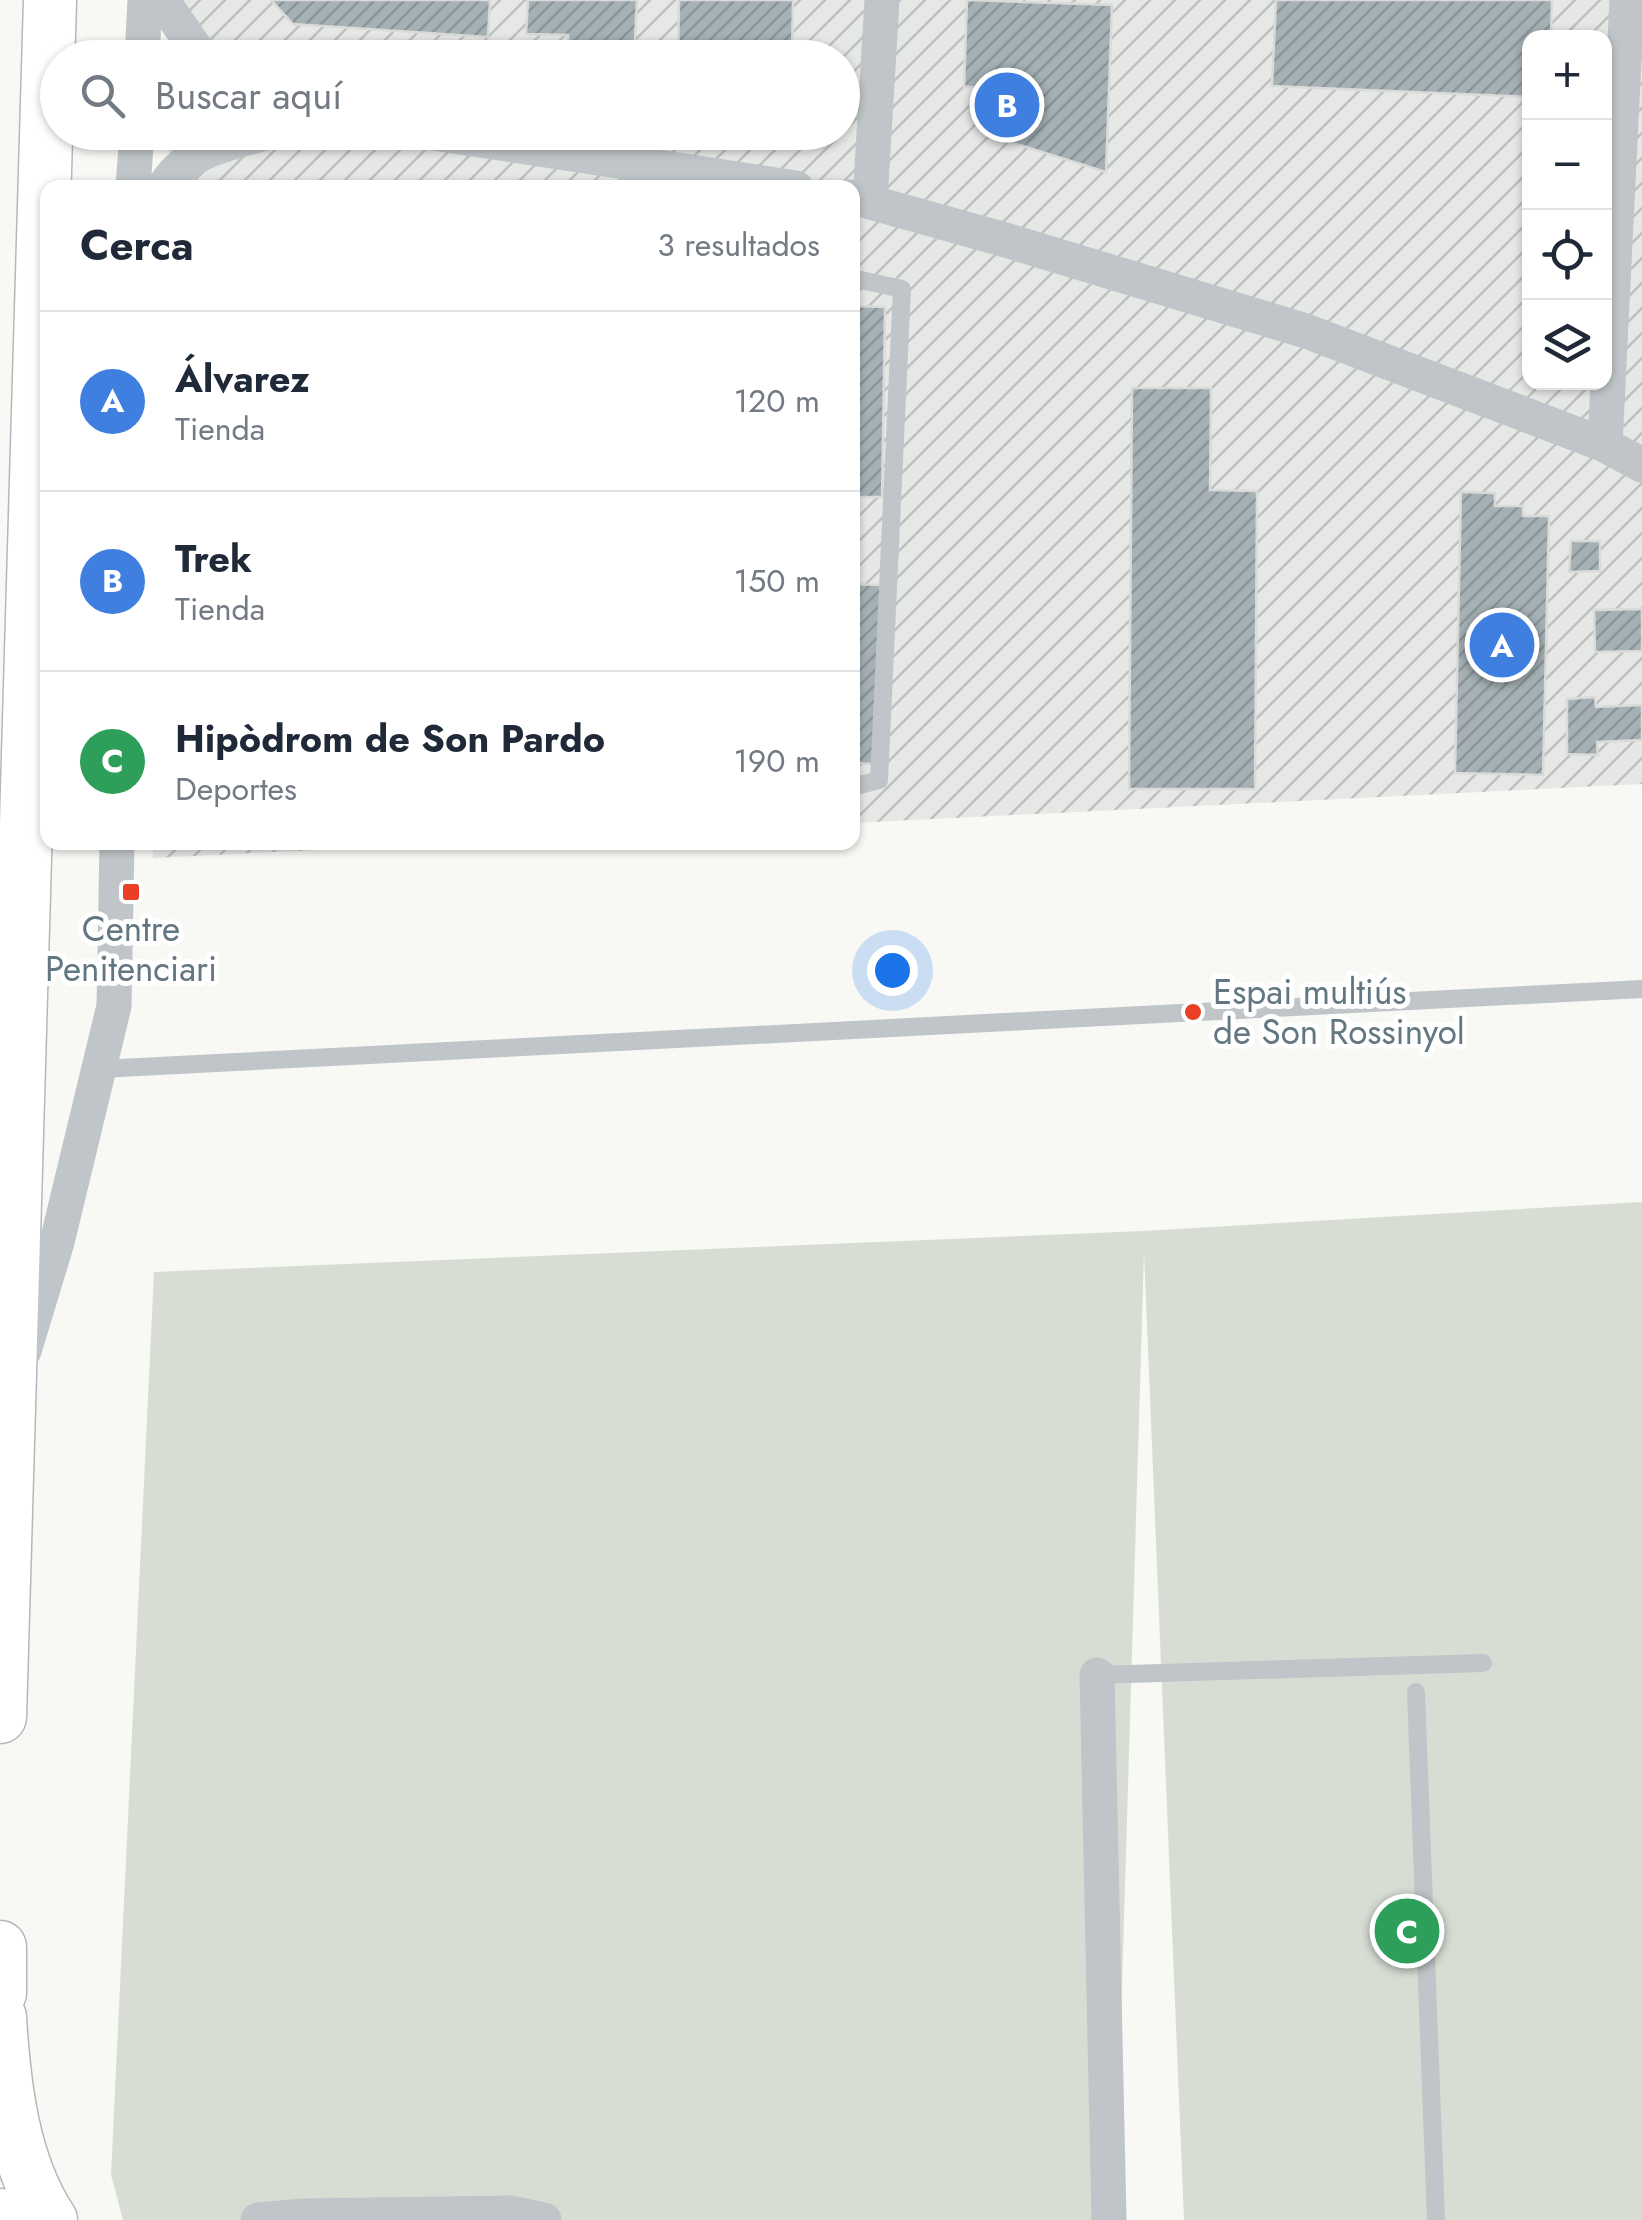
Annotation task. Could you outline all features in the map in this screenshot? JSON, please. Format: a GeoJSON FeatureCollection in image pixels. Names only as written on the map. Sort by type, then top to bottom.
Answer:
{"type":"FeatureCollection","features":[{"type":"Feature","properties":{"kind":"main road"},"geometry":{"type":"LineString","coordinates":[[49,40],[50,0]]}},
{"type":"Feature","properties":{"kind":"main road"},"geometry":{"type":"LineString","coordinates":[[45,180],[46,150]]}},
{"type":"Feature","properties":{"kind":"main road"},"geometry":{"type":"LineString","coordinates":[[0,1717],[40,349]]}},
{"type":"Feature","properties":{"kind":"main road"},"geometry":{"type":"LineString","coordinates":[[0,1947],[0,1993]]}},
{"type":"Feature","properties":{"kind":"main road"},"geometry":{"type":"LineString","coordinates":[[0,2018],[6,2084],[18,2142],[34,2190],[51,2220]]}},
{"type":"Feature","properties":{"kind":"street"},"geometry":{"type":"LineString","coordinates":[[143,40],[145,0]]}},
{"type":"Feature","properties":{"kind":"street"},"geometry":{"type":"LineString","coordinates":[[162,0],[190,40]]}},
{"type":"Feature","properties":{"kind":"street"},"geometry":{"type":"LineString","coordinates":[[882,0],[862,199],[1306,331],[1605,445],[1642,465]]}},
{"type":"Feature","properties":{"kind":"street"},"geometry":{"type":"LineString","coordinates":[[1605,445],[1626,0]]}},
{"type":"Feature","properties":{"kind":"street"},"geometry":{"type":"LineString","coordinates":[[134,180],[136,150]]}},
{"type":"Feature","properties":{"kind":"street"},"geometry":{"type":"LineString","coordinates":[[168,180],[208,150]]}},
{"type":"Feature","properties":{"kind":"street"},"geometry":{"type":"LineString","coordinates":[[535,150],[715,180]]}},
{"type":"Feature","properties":{"kind":"street"},"geometry":{"type":"LineString","coordinates":[[10,1395],[57,1242],[114,1006],[118,850]]}},
{"type":"Feature","properties":{"kind":"street"},"geometry":{"type":"LineString","coordinates":[[1097,1675],[1109,2220]]}},
{"type":"Feature","properties":{"kind":"street"},"geometry":{"type":"LineString","coordinates":[[258,2220],[511,2213],[544,2220]]}},
{"type":"Feature","properties":{"kind":"lane"},"geometry":{"type":"LineString","coordinates":[[860,280],[902,289],[879,780],[860,785]]}},
{"type":"Feature","properties":{"kind":"lane"},"geometry":{"type":"LineString","coordinates":[[100,1069],[1642,990]]}},
{"type":"Feature","properties":{"kind":"lane"},"geometry":{"type":"LineString","coordinates":[[1097,1675],[1483,1663]]}},
{"type":"Feature","properties":{"kind":"lane"},"geometry":{"type":"LineString","coordinates":[[1416,1692],[1436,2220]]}},
{"type":"Feature","properties":{"kind":"shaded area"},"geometry":{"type":"Polygon","coordinates":[[[173,0],[1642,0],[1642,784],[860,823],[860,180],[168,180],[169,150],[860,150],[860,40],[172,40],[173,0]]]}},
{"type":"Feature","properties":{"kind":"shaded area"},"geometry":{"type":"Polygon","coordinates":[[[153,850],[318,850],[153,858],[153,850]]]}},
{"type":"Feature","properties":{"kind":"shaded area"},"geometry":{"type":"Polygon","coordinates":[[[1642,1202],[1642,2220],[1184,2220],[1144,1252],[1115,2220],[123,2220],[111,2175],[154,1272],[1143,1231],[1642,1202]]]}},
{"type":"Feature","properties":{"kind":"building"},"geometry":{"type":"Polygon","coordinates":[[[271,0],[490,0],[488,37],[293,24],[271,0]]]}},
{"type":"Feature","properties":{"kind":"building"},"geometry":{"type":"Polygon","coordinates":[[[528,0],[637,0],[635,40],[568,40],[568,35],[526,34],[528,0]]]}},
{"type":"Feature","properties":{"kind":"building"},"geometry":{"type":"Polygon","coordinates":[[[679,0],[793,0],[792,40],[678,40],[679,0]]]}},
{"type":"Feature","properties":{"kind":"building"},"geometry":{"type":"Polygon","coordinates":[[[967,0],[1112,5],[1106,172],[988,135],[989,87],[964,87],[967,0]]]}},
{"type":"Feature","properties":{"kind":"building"},"geometry":{"type":"Polygon","coordinates":[[[1276,0],[1552,0],[1551,30],[1522,30],[1522,97],[1272,86],[1276,0]]]}},
{"type":"Feature","properties":{"kind":"building"},"geometry":{"type":"Polygon","coordinates":[[[860,306],[885,307],[882,497],[860,497],[860,306]]]}},
{"type":"Feature","properties":{"kind":"building"},"geometry":{"type":"Polygon","coordinates":[[[1132,388],[1211,388],[1210,490],[1257,491],[1255,789],[1129,789],[1132,388]]]}},
{"type":"Feature","properties":{"kind":"building"},"geometry":{"type":"Polygon","coordinates":[[[1461,492],[1495,493],[1495,506],[1523,506],[1523,516],[1549,516],[1543,775],[1455,773],[1461,492]]]}},
{"type":"Feature","properties":{"kind":"building"},"geometry":{"type":"Polygon","coordinates":[[[1571,541],[1600,541],[1600,571],[1569,572],[1571,541]]]}},
{"type":"Feature","properties":{"kind":"building"},"geometry":{"type":"Polygon","coordinates":[[[860,584],[882,585],[874,764],[860,763],[860,584]]]}},
{"type":"Feature","properties":{"kind":"building"},"geometry":{"type":"Polygon","coordinates":[[[1642,609],[1642,651],[1595,652],[1594,610],[1642,609]]]}},
{"type":"Feature","properties":{"kind":"building"},"geometry":{"type":"Polygon","coordinates":[[[1595,697],[1596,707],[1642,705],[1642,740],[1597,742],[1598,755],[1567,754],[1567,699],[1595,697]]]}},
{"type":"Feature","properties":{"kind":"place","name":"Trek"},"geometry":{"type":"Point","coordinates":[1007,105]}},
{"type":"Feature","properties":{"kind":"place","name":"Álvarez"},"geometry":{"type":"Point","coordinates":[1502,645]}},
{"type":"Feature","properties":{"kind":"place","name":"Centre Penitenciari"},"geometry":{"type":"Point","coordinates":[131,892]}},
{"type":"Feature","properties":{"kind":"place","name":"Espai multiús de Son Rossinyol"},"geometry":{"type":"Point","coordinates":[1193,1012]}},
{"type":"Feature","properties":{"kind":"place","name":"Hipòdrom de Son Pardo"},"geometry":{"type":"Point","coordinates":[1407,1931]}}]}
